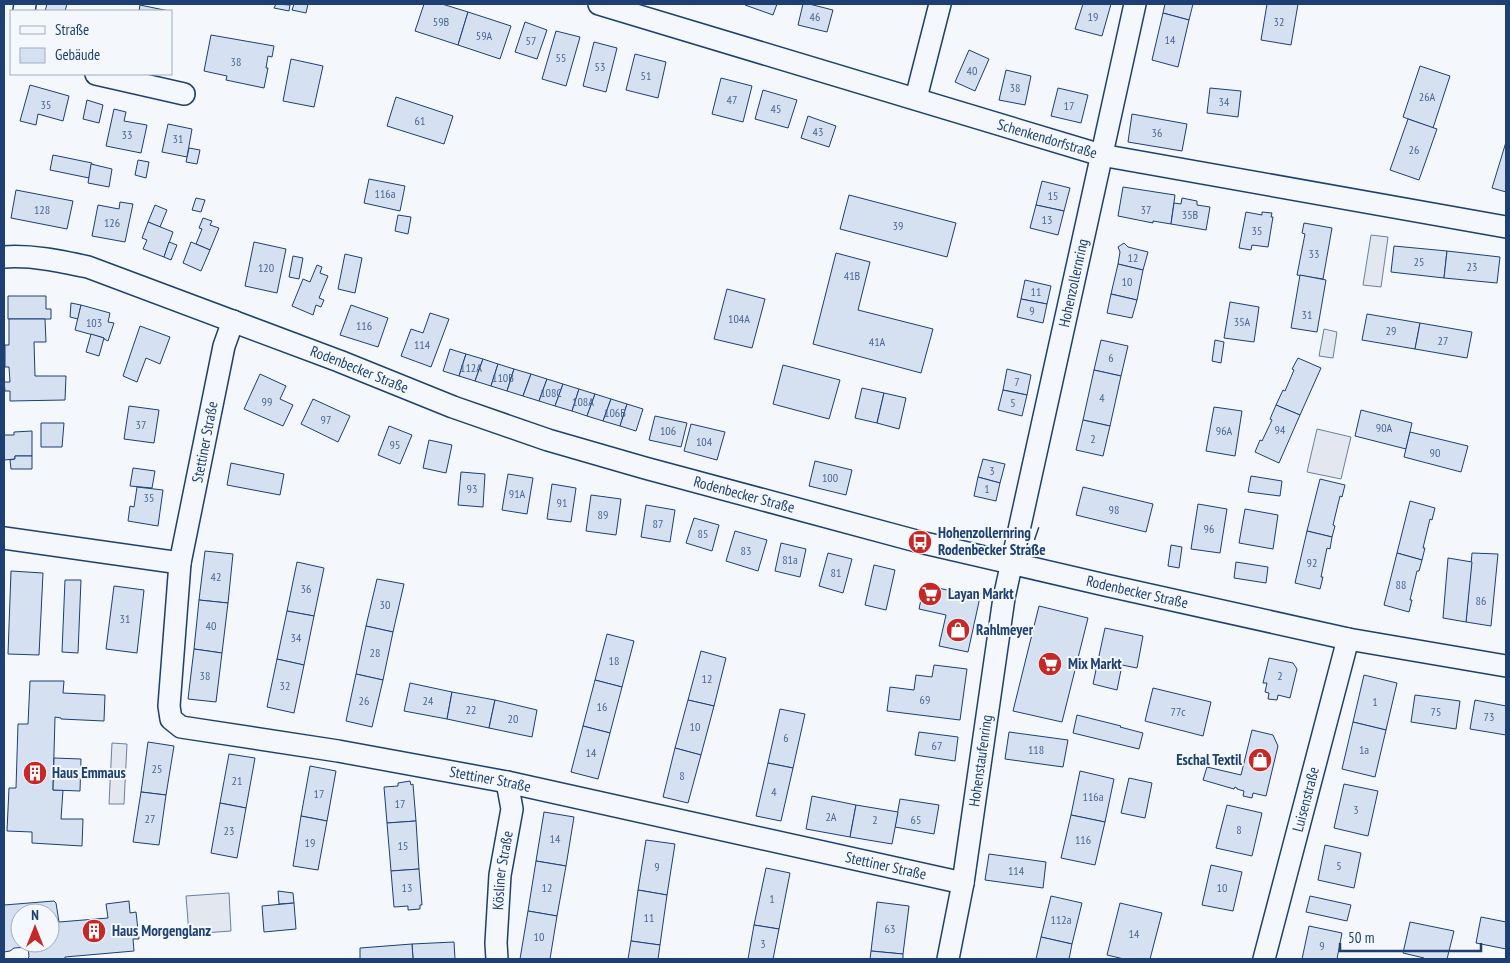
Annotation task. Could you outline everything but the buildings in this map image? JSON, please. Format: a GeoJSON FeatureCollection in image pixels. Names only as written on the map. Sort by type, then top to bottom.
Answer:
{"type":"FeatureCollection","features":[{"type":"Feature","properties":{"kind":"street","name":"Schenkendorfstraße"},"geometry":{"type":"LineString","coordinates":[[599,4],[1101,155],[1506,227]]}},
{"type":"Feature","properties":{"kind":"street"},"geometry":{"type":"LineString","coordinates":[[916,98],[940,4]]}},
{"type":"Feature","properties":{"kind":"street","name":"Hohenzollernring"},"geometry":{"type":"LineString","coordinates":[[1011,562],[1135,4]]}},
{"type":"Feature","properties":{"kind":"street"},"geometry":{"type":"LineString","coordinates":[[100,75],[184,94]]}},
{"type":"Feature","properties":{"kind":"street","name":"Rodenbecker Straße"},"geometry":{"type":"LineString","coordinates":[[4,257],[51,259],[88,267],[339,361],[453,407],[548,440],[920,542],[1348,639],[1506,666]]}},
{"type":"Feature","properties":{"kind":"street","name":"Stettiner Straße"},"geometry":{"type":"LineString","coordinates":[[233,322],[224,346],[180,564],[169,706],[171,719],[181,727],[338,751],[507,782],[963,883]]}},
{"type":"Feature","properties":{"kind":"street"},"geometry":{"type":"LineString","coordinates":[[4,538],[180,564]]}},
{"type":"Feature","properties":{"kind":"street","name":"Hohenstaufenring"},"geometry":{"type":"LineString","coordinates":[[948,959],[963,883],[1011,562]]}},
{"type":"Feature","properties":{"kind":"street","name":"Luisenstraße"},"geometry":{"type":"LineString","coordinates":[[1264,959],[1348,639]]}},
{"type":"Feature","properties":{"kind":"street","name":"Kösliner Straße"},"geometry":{"type":"LineString","coordinates":[[497,959],[496,943],[500,875],[512,809],[507,782]]}},
{"type":"Feature","properties":{"kind":"shaded area"},"geometry":{"type":"Polygon","coordinates":[[[1371,235],[1388,237],[1381,287],[1363,285],[1371,235]]]}},
{"type":"Feature","properties":{"kind":"shaded area"},"geometry":{"type":"Polygon","coordinates":[[[1324,329],[1337,332],[1333,358],[1319,356],[1324,329]]]}},
{"type":"Feature","properties":{"kind":"shaded area"},"geometry":{"type":"Polygon","coordinates":[[[1317,429],[1351,437],[1341,479],[1307,472],[1317,429]]]}},
{"type":"Feature","properties":{"kind":"shaded area"},"geometry":{"type":"Polygon","coordinates":[[[112,743],[127,744],[124,804],[109,804],[112,743]]]}},
{"type":"Feature","properties":{"kind":"shaded area"},"geometry":{"type":"Polygon","coordinates":[[[229,893],[231,931],[189,934],[186,896],[229,893]]]}},
{"type":"Feature","properties":{"kind":"place","name":"Hohenzollernring / Rodenbecker Straße"},"geometry":{"type":"Point","coordinates":[920,542]}},
{"type":"Feature","properties":{"kind":"place","name":"Layan Markt"},"geometry":{"type":"Point","coordinates":[930,594]}},
{"type":"Feature","properties":{"kind":"place","name":"Rahlmeyer"},"geometry":{"type":"Point","coordinates":[958,630]}},
{"type":"Feature","properties":{"kind":"place","name":"Mix Markt"},"geometry":{"type":"Point","coordinates":[1050,664]}},
{"type":"Feature","properties":{"kind":"place","name":"Eschal Textil"},"geometry":{"type":"Point","coordinates":[1260,760]}},
{"type":"Feature","properties":{"kind":"place","name":"Haus Emmaus"},"geometry":{"type":"Point","coordinates":[35,773]}},
{"type":"Feature","properties":{"kind":"place","name":"Haus Morgenglanz"},"geometry":{"type":"Point","coordinates":[94,931]}}]}
